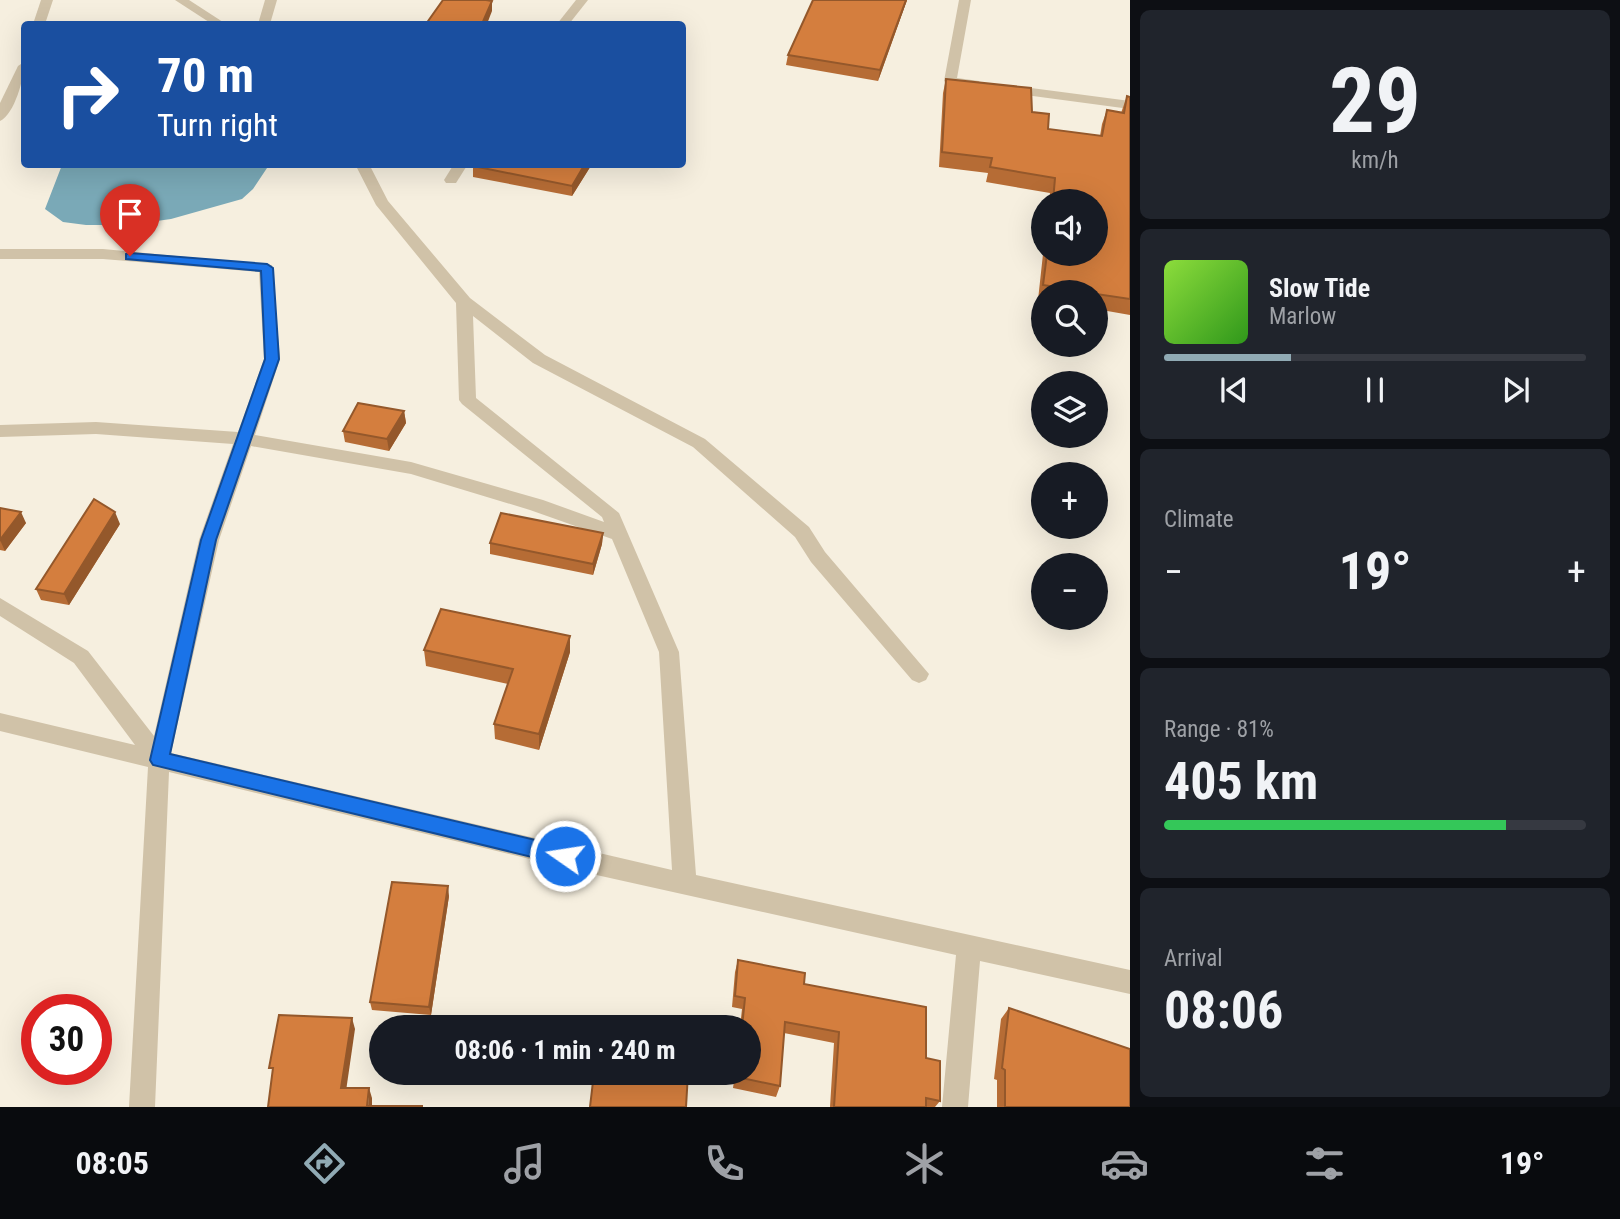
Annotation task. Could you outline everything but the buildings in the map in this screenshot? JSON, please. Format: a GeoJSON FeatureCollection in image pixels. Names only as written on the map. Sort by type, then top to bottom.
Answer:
{"type":"FeatureCollection","features":[{"type":"Feature","properties":{"kind":"street"},"geometry":{"type":"LineString","coordinates":[[40,21],[47,0]]}},
{"type":"Feature","properties":{"kind":"street"},"geometry":{"type":"LineString","coordinates":[[181,0],[215,21]]}},
{"type":"Feature","properties":{"kind":"street"},"geometry":{"type":"LineString","coordinates":[[265,21],[271,0]]}},
{"type":"Feature","properties":{"kind":"street"},"geometry":{"type":"LineString","coordinates":[[565,21],[582,0]]}},
{"type":"Feature","properties":{"kind":"street"},"geometry":{"type":"LineString","coordinates":[[965,0],[950,81],[1130,105]]}},
{"type":"Feature","properties":{"kind":"street"},"geometry":{"type":"LineString","coordinates":[[0,117],[21,72]]}},
{"type":"Feature","properties":{"kind":"street"},"geometry":{"type":"LineString","coordinates":[[364,168],[381,202],[464,302],[539,359],[699,443],[802,532],[818,557],[919,674]]}},
{"type":"Feature","properties":{"kind":"street"},"geometry":{"type":"LineString","coordinates":[[451,180],[458,168]]}},
{"type":"Feature","properties":{"kind":"street"},"geometry":{"type":"LineString","coordinates":[[0,254],[103,254],[267,268],[272,359],[209,540],[159,760],[142,1107]]}},
{"type":"Feature","properties":{"kind":"street"},"geometry":{"type":"LineString","coordinates":[[464,302],[468,400],[610,513],[669,652],[685,883]]}},
{"type":"Feature","properties":{"kind":"street"},"geometry":{"type":"LineString","coordinates":[[0,431],[96,428],[244,439],[411,468],[536,505],[618,534]]}},
{"type":"Feature","properties":{"kind":"street"},"geometry":{"type":"LineString","coordinates":[[0,606],[81,657],[159,760]]}},
{"type":"Feature","properties":{"kind":"street"},"geometry":{"type":"LineString","coordinates":[[0,722],[685,883],[1130,982]]}},
{"type":"Feature","properties":{"kind":"street"},"geometry":{"type":"LineString","coordinates":[[955,1107],[969,946]]}},
{"type":"Feature","properties":{"kind":"water"},"geometry":{"type":"Polygon","coordinates":[[[60,168],[267,168],[253,189],[242,199],[171,219],[128,225],[86,225],[63,222],[45,209],[60,168]]]}},
{"type":"Feature","properties":{"kind":"route"},"geometry":{"type":"LineString","coordinates":[[130,256],[267,268],[272,359],[209,540],[159,760],[565,856]]}}]}
